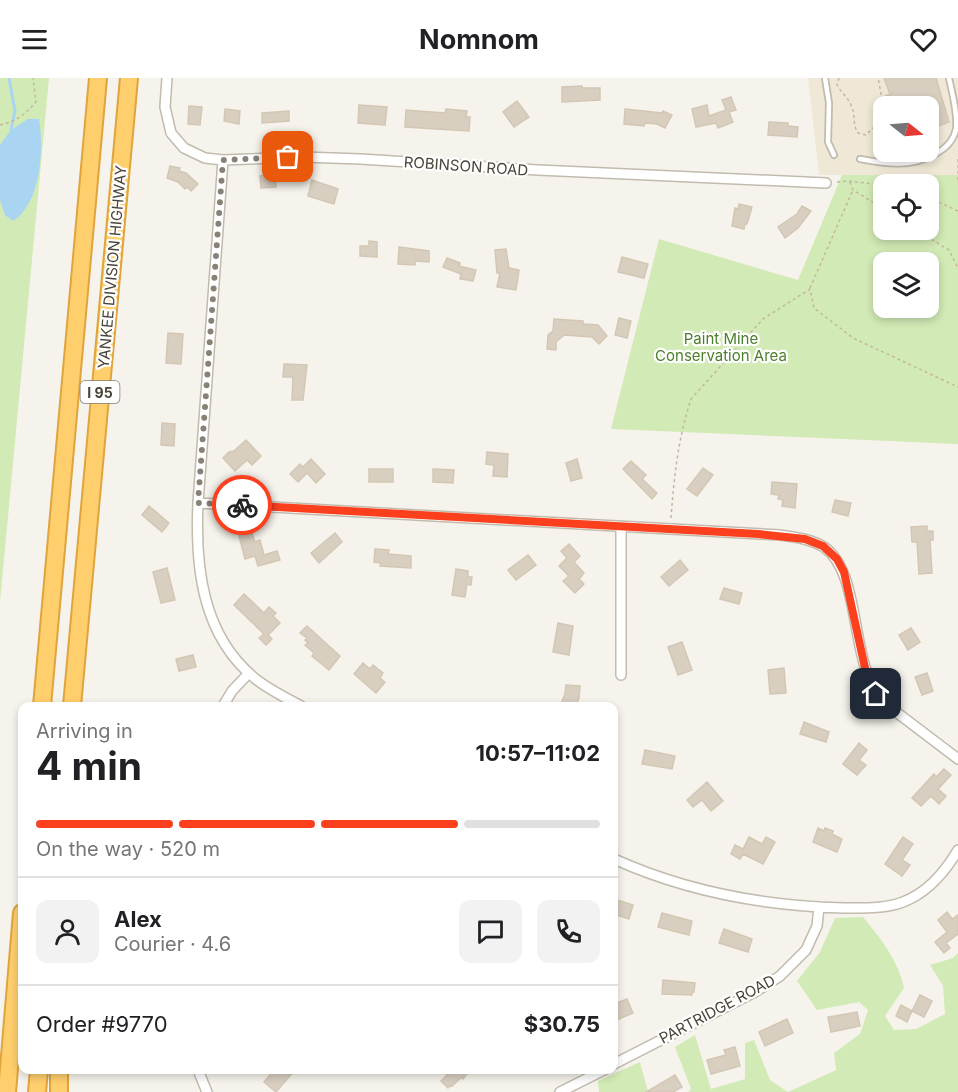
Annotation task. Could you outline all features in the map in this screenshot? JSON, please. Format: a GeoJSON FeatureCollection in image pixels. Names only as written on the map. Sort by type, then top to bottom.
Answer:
{"type":"FeatureCollection","features":[{"type":"Feature","properties":{"kind":"highway","name":"YANKEE DIVISION HIGHWAY"},"geometry":{"type":"LineString","coordinates":[[42,702],[98,78]]}},
{"type":"Feature","properties":{"kind":"highway","name":"YANKEE DIVISION HIGHWAY"},"geometry":{"type":"LineString","coordinates":[[72,702],[129,78]]}},
{"type":"Feature","properties":{"kind":"highway"},"geometry":{"type":"LineString","coordinates":[[7,1092],[18,960]]}},
{"type":"Feature","properties":{"kind":"highway"},"geometry":{"type":"LineString","coordinates":[[1,1092],[9,1066]]}},
{"type":"Feature","properties":{"kind":"highway"},"geometry":{"type":"LineString","coordinates":[[37,1092],[39,1074]]}},
{"type":"Feature","properties":{"kind":"highway"},"geometry":{"type":"LineString","coordinates":[[59,1074],[59,1092]]}},
{"type":"Feature","properties":{"kind":"street","name":"ROBINSON ROAD"},"geometry":{"type":"LineString","coordinates":[[167,78],[165,114],[168,127],[175,139],[194,154],[205,158],[223,160],[304,157],[368,159],[538,170],[826,183]]}},
{"type":"Feature","properties":{"kind":"street"},"geometry":{"type":"LineString","coordinates":[[223,160],[198,503],[199,575],[207,608],[222,639],[237,660],[257,680],[294,702]]}},
{"type":"Feature","properties":{"kind":"street"},"geometry":{"type":"LineString","coordinates":[[198,503],[621,526],[805,539],[823,546],[837,559],[844,572],[867,677],[876,694],[883,702],[958,759]]}},
{"type":"Feature","properties":{"kind":"street"},"geometry":{"type":"LineString","coordinates":[[621,526],[621,675]]}},
{"type":"Feature","properties":{"kind":"street"},"geometry":{"type":"LineString","coordinates":[[225,702],[232,691],[249,673]]}},
{"type":"Feature","properties":{"kind":"street"},"geometry":{"type":"LineString","coordinates":[[618,861],[662,878],[723,894],[819,907],[862,908],[901,903],[919,894],[936,880],[958,850]]}},
{"type":"Feature","properties":{"kind":"street","name":"PARTRIDGE ROAD"},"geometry":{"type":"LineString","coordinates":[[618,1063],[755,992],[780,976],[807,950],[817,926],[819,907]]}},
{"type":"Feature","properties":{"kind":"street"},"geometry":{"type":"LineString","coordinates":[[200,1074],[207,1092]]}},
{"type":"Feature","properties":{"kind":"street"},"geometry":{"type":"LineString","coordinates":[[560,1092],[596,1074]]}},
{"type":"Feature","properties":{"kind":"lane"},"geometry":{"type":"LineString","coordinates":[[825,78],[829,103],[828,142],[834,155]]}},
{"type":"Feature","properties":{"kind":"lane"},"geometry":{"type":"LineString","coordinates":[[860,159],[912,164],[943,150],[951,141],[957,128],[949,78]]}},
{"type":"Feature","properties":{"kind":"path"},"geometry":{"type":"LineString","coordinates":[[0,125],[10,123],[27,113],[36,102],[33,78]]}},
{"type":"Feature","properties":{"kind":"path"},"geometry":{"type":"LineString","coordinates":[[839,78],[837,85],[851,105],[854,127],[858,133],[866,135],[878,124],[880,93],[878,78]]}},
{"type":"Feature","properties":{"kind":"path"},"geometry":{"type":"LineString","coordinates":[[958,159],[958,181]]}},
{"type":"Feature","properties":{"kind":"path"},"geometry":{"type":"LineString","coordinates":[[850,181],[853,190],[873,202]]}},
{"type":"Feature","properties":{"kind":"path"},"geometry":{"type":"LineString","coordinates":[[826,183],[850,181],[873,184]]}},
{"type":"Feature","properties":{"kind":"path"},"geometry":{"type":"LineString","coordinates":[[670,529],[675,467],[685,415],[691,399],[763,319],[810,289],[853,190]]}},
{"type":"Feature","properties":{"kind":"path"},"geometry":{"type":"LineString","coordinates":[[939,202],[958,211]]}},
{"type":"Feature","properties":{"kind":"path"},"geometry":{"type":"LineString","coordinates":[[932,240],[949,250],[958,268]]}},
{"type":"Feature","properties":{"kind":"path"},"geometry":{"type":"LineString","coordinates":[[810,289],[814,308],[852,338],[958,387]]}},
{"type":"Feature","properties":{"kind":"shaded area"},"geometry":{"type":"Polygon","coordinates":[[[808,78],[958,78],[958,175],[819,175],[808,78]]]}},
{"type":"Feature","properties":{"kind":"green space"},"geometry":{"type":"Polygon","coordinates":[[[0,78],[49,78],[0,602],[0,78]]]}},
{"type":"Feature","properties":{"kind":"green space","name":"Paint Mine Conservation Area"},"geometry":{"type":"Polygon","coordinates":[[[842,175],[873,175],[873,240],[939,240],[939,175],[958,175],[958,444],[611,429],[659,239],[798,280],[842,175]]]}},
{"type":"Feature","properties":{"kind":"green space"},"geometry":{"type":"Polygon","coordinates":[[[863,917],[898,968],[904,988],[885,1016],[894,1030],[916,1029],[945,1014],[943,986],[930,965],[953,958],[958,953],[958,1092],[788,1092],[836,1070],[834,1053],[860,1034],[868,1010],[859,1002],[817,1010],[797,981],[820,952],[835,918],[863,917]]]}},
{"type":"Feature","properties":{"kind":"green space"},"geometry":{"type":"Polygon","coordinates":[[[695,1035],[711,1089],[745,1079],[745,1043],[754,1040],[770,1080],[788,1092],[688,1092],[691,1089],[675,1047],[695,1035]]]}},
{"type":"Feature","properties":{"kind":"green space"},"geometry":{"type":"Polygon","coordinates":[[[640,1062],[648,1092],[599,1092],[598,1081],[618,1074],[640,1062]]]}},
{"type":"Feature","properties":{"kind":"water"},"geometry":{"type":"Polygon","coordinates":[[[28,119],[39,119],[41,145],[38,175],[30,202],[13,221],[5,215],[0,200],[0,145],[11,130],[28,119]]]}},
{"type":"Feature","properties":{"kind":"building"},"geometry":{"type":"Polygon","coordinates":[[[884,78],[936,78],[949,122],[939,126],[939,96],[886,96],[890,94],[884,78]]]}},
{"type":"Feature","properties":{"kind":"building"},"geometry":{"type":"Polygon","coordinates":[[[582,86],[582,88],[600,88],[600,100],[562,102],[562,87],[582,86]]]}},
{"type":"Feature","properties":{"kind":"building"},"geometry":{"type":"Polygon","coordinates":[[[731,97],[736,110],[729,112],[733,122],[718,128],[716,123],[696,127],[692,109],[707,105],[709,116],[726,110],[722,100],[731,97]]]}},
{"type":"Feature","properties":{"kind":"building"},"geometry":{"type":"Polygon","coordinates":[[[517,101],[529,117],[514,127],[503,112],[517,101]]]}},
{"type":"Feature","properties":{"kind":"building"},"geometry":{"type":"Polygon","coordinates":[[[359,105],[387,107],[385,125],[358,123],[359,105]]]}},
{"type":"Feature","properties":{"kind":"building"},"geometry":{"type":"Polygon","coordinates":[[[189,106],[202,107],[200,125],[188,124],[189,106]]]}},
{"type":"Feature","properties":{"kind":"building"},"geometry":{"type":"Polygon","coordinates":[[[225,109],[240,111],[239,124],[224,121],[225,109]]]}},
{"type":"Feature","properties":{"kind":"building"},"geometry":{"type":"Polygon","coordinates":[[[446,109],[467,111],[466,117],[470,117],[469,131],[405,127],[406,110],[445,113],[446,109]]]}},
{"type":"Feature","properties":{"kind":"building"},"geometry":{"type":"Polygon","coordinates":[[[625,109],[662,113],[663,111],[672,115],[665,128],[657,124],[645,123],[644,126],[624,124],[625,109]]]}},
{"type":"Feature","properties":{"kind":"building"},"geometry":{"type":"Polygon","coordinates":[[[289,111],[289,121],[262,123],[262,113],[289,111]]]}},
{"type":"Feature","properties":{"kind":"building"},"geometry":{"type":"Polygon","coordinates":[[[769,122],[788,123],[788,126],[798,127],[797,137],[768,135],[769,122]]]}},
{"type":"Feature","properties":{"kind":"building"},"geometry":{"type":"Polygon","coordinates":[[[170,166],[180,168],[179,171],[186,173],[198,184],[191,191],[167,178],[170,166]]]}},
{"type":"Feature","properties":{"kind":"building"},"geometry":{"type":"Polygon","coordinates":[[[275,174],[276,187],[261,188],[260,176],[275,174]]]}},
{"type":"Feature","properties":{"kind":"building"},"geometry":{"type":"Polygon","coordinates":[[[312,180],[338,189],[334,204],[308,196],[312,180]]]}},
{"type":"Feature","properties":{"kind":"building"},"geometry":{"type":"Polygon","coordinates":[[[739,204],[752,207],[744,229],[732,226],[735,208],[738,209],[739,204]]]}},
{"type":"Feature","properties":{"kind":"building"},"geometry":{"type":"Polygon","coordinates":[[[802,206],[811,211],[798,228],[785,238],[778,227],[797,214],[802,206]]]}},
{"type":"Feature","properties":{"kind":"building"},"geometry":{"type":"Polygon","coordinates":[[[369,241],[377,242],[377,257],[360,256],[360,246],[369,246],[369,241]]]}},
{"type":"Feature","properties":{"kind":"building"},"geometry":{"type":"Polygon","coordinates":[[[399,247],[429,251],[429,262],[415,261],[415,265],[398,264],[399,247]]]}},
{"type":"Feature","properties":{"kind":"building"},"geometry":{"type":"Polygon","coordinates":[[[506,249],[509,268],[519,270],[516,290],[497,287],[500,273],[497,273],[495,250],[506,249]]]}},
{"type":"Feature","properties":{"kind":"building"},"geometry":{"type":"Polygon","coordinates":[[[622,257],[648,264],[644,278],[618,272],[622,257]]]}},
{"type":"Feature","properties":{"kind":"building"},"geometry":{"type":"Polygon","coordinates":[[[447,258],[460,263],[459,266],[476,270],[473,281],[460,279],[461,274],[443,267],[447,258]]]}},
{"type":"Feature","properties":{"kind":"building"},"geometry":{"type":"Polygon","coordinates":[[[619,318],[631,321],[627,338],[615,335],[619,318]]]}},
{"type":"Feature","properties":{"kind":"building"},"geometry":{"type":"Polygon","coordinates":[[[554,319],[583,321],[583,324],[598,325],[607,336],[599,344],[592,337],[564,335],[556,342],[556,350],[547,349],[548,335],[553,331],[554,319]]]}},
{"type":"Feature","properties":{"kind":"building"},"geometry":{"type":"Polygon","coordinates":[[[168,333],[183,334],[181,364],[166,363],[168,333]]]}},
{"type":"Feature","properties":{"kind":"building"},"geometry":{"type":"Polygon","coordinates":[[[284,364],[307,365],[303,400],[292,400],[293,377],[283,377],[284,364]]]}},
{"type":"Feature","properties":{"kind":"building"},"geometry":{"type":"Polygon","coordinates":[[[162,423],[175,424],[174,446],[161,445],[162,423]]]}},
{"type":"Feature","properties":{"kind":"building"},"geometry":{"type":"Polygon","coordinates":[[[246,440],[261,456],[252,465],[247,460],[235,471],[223,458],[246,440]]]}},
{"type":"Feature","properties":{"kind":"building"},"geometry":{"type":"Polygon","coordinates":[[[487,452],[508,454],[507,477],[493,476],[494,465],[486,464],[487,452]]]}},
{"type":"Feature","properties":{"kind":"building"},"geometry":{"type":"Polygon","coordinates":[[[311,459],[325,474],[316,483],[307,473],[298,482],[290,474],[300,464],[303,467],[311,459]]]}},
{"type":"Feature","properties":{"kind":"building"},"geometry":{"type":"Polygon","coordinates":[[[577,459],[582,478],[571,481],[566,463],[577,459]]]}},
{"type":"Feature","properties":{"kind":"building"},"geometry":{"type":"Polygon","coordinates":[[[631,461],[646,475],[642,479],[657,493],[652,499],[623,469],[631,461]]]}},
{"type":"Feature","properties":{"kind":"building"},"geometry":{"type":"Polygon","coordinates":[[[703,468],[713,475],[697,496],[687,489],[703,468]]]}},
{"type":"Feature","properties":{"kind":"building"},"geometry":{"type":"Polygon","coordinates":[[[369,469],[393,469],[393,482],[369,482],[369,469]]]}},
{"type":"Feature","properties":{"kind":"building"},"geometry":{"type":"Polygon","coordinates":[[[433,469],[454,470],[453,483],[433,482],[433,469]]]}},
{"type":"Feature","properties":{"kind":"building"},"geometry":{"type":"Polygon","coordinates":[[[772,482],[797,484],[795,508],[782,506],[783,500],[778,499],[779,495],[771,494],[772,482]]]}},
{"type":"Feature","properties":{"kind":"building"},"geometry":{"type":"Polygon","coordinates":[[[835,500],[851,503],[848,516],[832,512],[835,500]]]}},
{"type":"Feature","properties":{"kind":"building"},"geometry":{"type":"Polygon","coordinates":[[[149,506],[169,523],[162,532],[142,515],[149,506]]]}},
{"type":"Feature","properties":{"kind":"building"},"geometry":{"type":"Polygon","coordinates":[[[927,526],[927,531],[933,531],[933,540],[930,540],[932,573],[919,574],[917,542],[912,542],[911,527],[927,526]]]}},
{"type":"Feature","properties":{"kind":"building"},"geometry":{"type":"Polygon","coordinates":[[[250,528],[255,542],[260,540],[264,555],[277,551],[280,560],[258,566],[255,556],[245,559],[238,532],[250,528]]]}},
{"type":"Feature","properties":{"kind":"building"},"geometry":{"type":"Polygon","coordinates":[[[335,533],[342,542],[319,563],[311,553],[335,533]]]}},
{"type":"Feature","properties":{"kind":"building"},"geometry":{"type":"Polygon","coordinates":[[[569,544],[580,556],[574,562],[584,573],[579,579],[584,584],[575,593],[563,581],[569,576],[559,566],[567,558],[561,551],[569,544]]]}},
{"type":"Feature","properties":{"kind":"building"},"geometry":{"type":"Polygon","coordinates":[[[375,549],[389,550],[388,554],[411,556],[411,568],[380,566],[381,563],[374,562],[375,549]]]}},
{"type":"Feature","properties":{"kind":"building"},"geometry":{"type":"Polygon","coordinates":[[[528,555],[536,565],[516,580],[508,570],[528,555]]]}},
{"type":"Feature","properties":{"kind":"building"},"geometry":{"type":"Polygon","coordinates":[[[680,560],[688,570],[669,586],[661,577],[680,560]]]}},
{"type":"Feature","properties":{"kind":"building"},"geometry":{"type":"Polygon","coordinates":[[[167,568],[175,600],[161,603],[153,572],[167,568]]]}},
{"type":"Feature","properties":{"kind":"building"},"geometry":{"type":"Polygon","coordinates":[[[456,569],[468,571],[468,577],[472,577],[471,585],[467,584],[465,597],[452,595],[456,569]]]}},
{"type":"Feature","properties":{"kind":"building"},"geometry":{"type":"Polygon","coordinates":[[[724,588],[742,593],[739,604],[720,599],[724,588]]]}},
{"type":"Feature","properties":{"kind":"building"},"geometry":{"type":"Polygon","coordinates":[[[244,594],[264,613],[269,607],[276,613],[273,616],[280,623],[268,635],[272,639],[266,645],[259,638],[264,634],[234,605],[244,594]]]}},
{"type":"Feature","properties":{"kind":"building"},"geometry":{"type":"Polygon","coordinates":[[[558,623],[573,626],[569,655],[553,652],[558,623]]]}},
{"type":"Feature","properties":{"kind":"building"},"geometry":{"type":"Polygon","coordinates":[[[307,626],[340,656],[329,670],[312,656],[314,653],[305,645],[308,643],[305,640],[307,638],[300,633],[307,626]]]}},
{"type":"Feature","properties":{"kind":"building"},"geometry":{"type":"Polygon","coordinates":[[[911,628],[920,642],[908,650],[899,635],[911,628]]]}},
{"type":"Feature","properties":{"kind":"building"},"geometry":{"type":"Polygon","coordinates":[[[682,642],[692,670],[678,675],[668,647],[682,642]]]}},
{"type":"Feature","properties":{"kind":"building"},"geometry":{"type":"Polygon","coordinates":[[[193,655],[196,667],[179,671],[176,659],[193,655]]]}},
{"type":"Feature","properties":{"kind":"building"},"geometry":{"type":"Polygon","coordinates":[[[363,663],[370,669],[373,665],[383,673],[380,678],[385,682],[376,693],[354,674],[363,663]]]}},
{"type":"Feature","properties":{"kind":"building"},"geometry":{"type":"Polygon","coordinates":[[[784,668],[786,693],[770,694],[768,670],[784,668]]]}},
{"type":"Feature","properties":{"kind":"building"},"geometry":{"type":"Polygon","coordinates":[[[927,673],[933,691],[922,695],[915,677],[927,673]]]}},
{"type":"Feature","properties":{"kind":"building"},"geometry":{"type":"Polygon","coordinates":[[[566,685],[580,686],[578,702],[562,702],[566,685]]]}},
{"type":"Feature","properties":{"kind":"building"},"geometry":{"type":"Polygon","coordinates":[[[804,722],[829,732],[826,742],[800,734],[804,722]]]}},
{"type":"Feature","properties":{"kind":"building"},"geometry":{"type":"Polygon","coordinates":[[[859,743],[867,750],[859,760],[866,765],[857,775],[843,764],[859,743]]]}},
{"type":"Feature","properties":{"kind":"building"},"geometry":{"type":"Polygon","coordinates":[[[645,750],[675,756],[672,769],[642,764],[645,750]]]}},
{"type":"Feature","properties":{"kind":"building"},"geometry":{"type":"Polygon","coordinates":[[[944,769],[951,775],[938,789],[946,796],[939,804],[931,796],[921,806],[912,798],[934,774],[936,777],[944,769]]]}},
{"type":"Feature","properties":{"kind":"building"},"geometry":{"type":"Polygon","coordinates":[[[707,782],[723,801],[711,811],[702,800],[693,807],[687,800],[707,782]]]}},
{"type":"Feature","properties":{"kind":"building"},"geometry":{"type":"Polygon","coordinates":[[[818,828],[833,831],[832,834],[842,839],[837,852],[813,842],[818,828]]]}},
{"type":"Feature","properties":{"kind":"building"},"geometry":{"type":"Polygon","coordinates":[[[749,837],[762,844],[766,837],[775,842],[763,864],[743,854],[740,859],[731,854],[735,845],[743,849],[749,837]]]}},
{"type":"Feature","properties":{"kind":"building"},"geometry":{"type":"Polygon","coordinates":[[[903,837],[913,844],[902,860],[910,865],[902,876],[885,864],[903,837]]]}},
{"type":"Feature","properties":{"kind":"building"},"geometry":{"type":"Polygon","coordinates":[[[618,900],[633,905],[629,919],[618,915],[618,900]]]}},
{"type":"Feature","properties":{"kind":"building"},"geometry":{"type":"Polygon","coordinates":[[[947,912],[952,919],[958,915],[958,934],[946,943],[950,948],[944,953],[935,942],[947,932],[938,920],[947,912]]]}},
{"type":"Feature","properties":{"kind":"building"},"geometry":{"type":"Polygon","coordinates":[[[662,913],[692,921],[689,935],[658,927],[662,913]]]}},
{"type":"Feature","properties":{"kind":"building"},"geometry":{"type":"Polygon","coordinates":[[[724,929],[752,939],[748,952],[719,943],[724,929]]]}},
{"type":"Feature","properties":{"kind":"building"},"geometry":{"type":"Polygon","coordinates":[[[663,980],[695,983],[694,992],[692,995],[662,994],[663,980]]]}},
{"type":"Feature","properties":{"kind":"building"},"geometry":{"type":"Polygon","coordinates":[[[920,995],[932,1001],[924,1017],[912,1011],[920,995]]]}},
{"type":"Feature","properties":{"kind":"building"},"geometry":{"type":"Polygon","coordinates":[[[627,999],[633,1013],[618,1019],[618,1002],[627,999]]]}},
{"type":"Feature","properties":{"kind":"building"},"geometry":{"type":"Polygon","coordinates":[[[901,1005],[912,1011],[907,1022],[896,1016],[901,1005]]]}},
{"type":"Feature","properties":{"kind":"building"},"geometry":{"type":"Polygon","coordinates":[[[857,1012],[860,1026],[831,1032],[828,1017],[857,1012]]]}},
{"type":"Feature","properties":{"kind":"building"},"geometry":{"type":"Polygon","coordinates":[[[787,1019],[793,1033],[765,1046],[759,1032],[787,1019]]]}},
{"type":"Feature","properties":{"kind":"building"},"geometry":{"type":"Polygon","coordinates":[[[735,1047],[740,1066],[711,1074],[707,1060],[726,1055],[724,1050],[735,1047]]]}},
{"type":"Feature","properties":{"kind":"building"},"geometry":{"type":"Polygon","coordinates":[[[271,1074],[292,1074],[276,1092],[264,1082],[271,1074]]]}},
{"type":"Feature","properties":{"kind":"building"},"geometry":{"type":"Polygon","coordinates":[[[467,1074],[448,1088],[441,1081],[447,1075],[467,1074]]]}},
{"type":"Feature","properties":{"kind":"building"},"geometry":{"type":"Polygon","coordinates":[[[675,1075],[682,1087],[673,1092],[646,1092],[675,1075]]]}},
{"type":"Feature","properties":{"kind":"waterway"},"geometry":{"type":"LineString","coordinates":[[9,78],[15,111],[11,130]]}},
{"type":"Feature","properties":{"kind":"way so far"},"geometry":{"type":"LineString","coordinates":[[242,505],[198,503],[223,160],[288,157]]}},
{"type":"Feature","properties":{"kind":"route"},"geometry":{"type":"LineString","coordinates":[[242,505],[780,535],[805,539],[823,546],[837,559],[844,572],[867,677],[876,694]]}}]}
